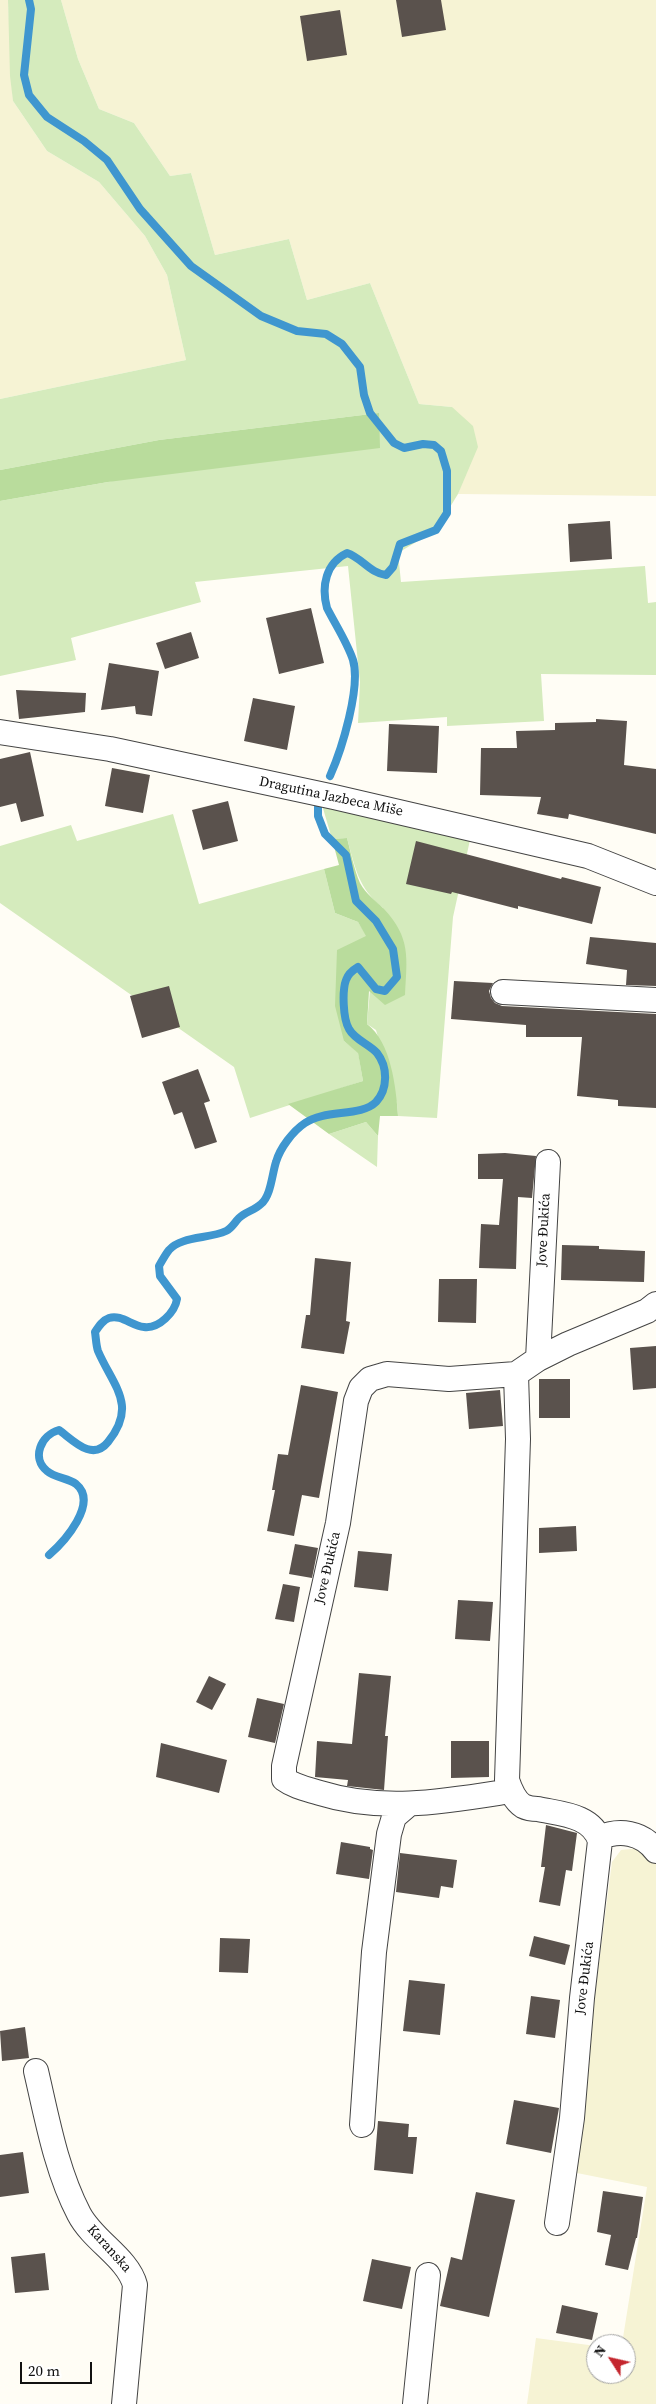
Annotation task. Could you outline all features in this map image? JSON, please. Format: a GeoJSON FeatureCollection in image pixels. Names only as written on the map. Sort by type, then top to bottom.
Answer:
{"type":"FeatureCollection","features":[{"type":"Feature","properties":{"kind":"street","name":"Dragutina Jazbeca Miše"},"geometry":{"type":"LineString","coordinates":[[0,732],[110,750],[343,799],[588,856],[656,884]]}},
{"type":"Feature","properties":{"kind":"street"},"geometry":{"type":"LineString","coordinates":[[503,992],[656,1000]]}},
{"type":"Feature","properties":{"kind":"street","name":"Jove Đukića"},"geometry":{"type":"LineString","coordinates":[[538,1359],[548,1162]]}},
{"type":"Feature","properties":{"kind":"street"},"geometry":{"type":"LineString","coordinates":[[656,1304],[647,1311],[538,1359],[516,1374],[518,1439],[507,1780],[516,1800],[524,1807],[580,1818],[597,1831],[598,1838],[608,1834],[624,1832],[636,1835],[652,1845],[656,1851]]}},
{"type":"Feature","properties":{"kind":"street","name":"Jove Đukića"},"geometry":{"type":"LineString","coordinates":[[511,1791],[408,1805],[343,1800],[293,1785],[284,1779],[284,1766],[338,1523],[356,1401],[361,1388],[370,1379],[386,1374],[449,1379],[516,1374]]}},
{"type":"Feature","properties":{"kind":"street"},"geometry":{"type":"LineString","coordinates":[[362,2125],[374,1952],[389,1834],[394,1817],[408,1805]]}},
{"type":"Feature","properties":{"kind":"street","name":"Jove Đukića"},"geometry":{"type":"LineString","coordinates":[[557,2222],[572,2118],[582,1998],[593,1911],[598,1838]]}},
{"type":"Feature","properties":{"kind":"street","name":"Karanska"},"geometry":{"type":"LineString","coordinates":[[36,2071],[57,2154],[80,2216],[95,2236],[127,2267],[133,2276],[135,2285],[124,2404]]}},
{"type":"Feature","properties":{"kind":"street"},"geometry":{"type":"LineString","coordinates":[[415,2404],[428,2275]]}},
{"type":"Feature","properties":{"kind":"shaded area"},"geometry":{"type":"Polygon","coordinates":[[[0,0],[8,0],[13,101],[47,151],[99,182],[145,236],[167,275],[186,360],[0,399],[0,0]]]}},
{"type":"Feature","properties":{"kind":"shaded area"},"geometry":{"type":"Polygon","coordinates":[[[61,0],[656,0],[656,496],[458,494],[465,473],[452,407],[419,404],[370,283],[307,300],[289,239],[215,255],[191,173],[170,176],[134,123],[99,109],[78,59],[61,0]]]}},
{"type":"Feature","properties":{"kind":"shaded area"},"geometry":{"type":"Polygon","coordinates":[[[640,1848],[656,1863],[656,2404],[527,2404],[536,2338],[586,2345],[586,2384],[636,2384],[636,2334],[624,2334],[647,2187],[572,2172],[612,1862],[621,1850],[640,1848]]]}},
{"type":"Feature","properties":{"kind":"green space"},"geometry":{"type":"Polygon","coordinates":[[[8,0],[61,0],[78,59],[99,109],[134,123],[170,176],[191,173],[215,255],[289,239],[307,300],[370,283],[419,404],[452,407],[473,426],[478,447],[458,494],[436,530],[398,553],[401,582],[645,566],[648,603],[656,602],[656,675],[541,674],[544,721],[447,726],[447,717],[358,723],[360,682],[348,566],[195,582],[201,602],[71,638],[76,660],[0,676],[0,501],[108,482],[379,413],[159,440],[0,470],[0,399],[186,360],[167,275],[145,236],[99,182],[47,151],[13,101],[10,76],[8,0]]]}},
{"type":"Feature","properties":{"kind":"green space"},"geometry":{"type":"Polygon","coordinates":[[[379,413],[380,448],[108,482],[0,501],[0,470],[159,440],[379,413]]]}},
{"type":"Feature","properties":{"kind":"green space"},"geometry":{"type":"Polygon","coordinates":[[[322,805],[470,840],[453,917],[437,1118],[398,1116],[397,1104],[376,1030],[367,1024],[370,990],[383,908],[363,885],[355,868],[347,838],[332,839],[322,805]]]}},
{"type":"Feature","properties":{"kind":"green space"},"geometry":{"type":"Polygon","coordinates":[[[173,814],[199,904],[324,869],[335,913],[358,922],[367,936],[344,1041],[358,1052],[363,1081],[250,1118],[234,1067],[0,903],[0,846],[71,825],[77,841],[173,814]]]}},
{"type":"Feature","properties":{"kind":"green space"},"geometry":{"type":"Polygon","coordinates":[[[347,838],[354,867],[362,887],[393,920],[399,929],[405,949],[405,995],[385,1005],[369,991],[367,1024],[382,1042],[387,1053],[394,1079],[398,1116],[380,1116],[378,1136],[366,1122],[329,1134],[288,1104],[363,1081],[358,1053],[344,1041],[335,1006],[337,950],[366,936],[358,922],[335,913],[324,869],[339,865],[332,839],[347,838]]]}},
{"type":"Feature","properties":{"kind":"green space"},"geometry":{"type":"Polygon","coordinates":[[[366,1122],[378,1136],[377,1167],[329,1134],[366,1122]]]}},
{"type":"Feature","properties":{"kind":"building"},"geometry":{"type":"Polygon","coordinates":[[[396,0],[441,0],[446,30],[402,37],[396,0]]]}},
{"type":"Feature","properties":{"kind":"building"},"geometry":{"type":"Polygon","coordinates":[[[340,10],[347,55],[307,61],[300,16],[340,10]]]}},
{"type":"Feature","properties":{"kind":"building"},"geometry":{"type":"Polygon","coordinates":[[[610,521],[612,559],[570,562],[568,524],[610,521]]]}},
{"type":"Feature","properties":{"kind":"building"},"geometry":{"type":"Polygon","coordinates":[[[311,608],[324,663],[279,674],[266,618],[311,608]]]}},
{"type":"Feature","properties":{"kind":"building"},"geometry":{"type":"Polygon","coordinates":[[[191,632],[199,658],[165,669],[156,643],[191,632]]]}},
{"type":"Feature","properties":{"kind":"building"},"geometry":{"type":"Polygon","coordinates":[[[109,663],[159,671],[152,716],[136,714],[135,706],[101,710],[109,663]]]}},
{"type":"Feature","properties":{"kind":"building"},"geometry":{"type":"Polygon","coordinates":[[[16,690],[86,693],[85,712],[19,719],[16,690]]]}},
{"type":"Feature","properties":{"kind":"building"},"geometry":{"type":"Polygon","coordinates":[[[253,698],[295,706],[287,750],[244,741],[253,698]]]}},
{"type":"Feature","properties":{"kind":"building"},"geometry":{"type":"Polygon","coordinates":[[[596,719],[627,721],[624,765],[656,769],[656,834],[569,814],[568,819],[537,814],[541,797],[480,795],[481,748],[517,748],[516,731],[555,730],[555,723],[596,722],[596,719]]]}},
{"type":"Feature","properties":{"kind":"building"},"geometry":{"type":"Polygon","coordinates":[[[389,724],[439,726],[437,773],[387,771],[389,724]]]}},
{"type":"Feature","properties":{"kind":"building"},"geometry":{"type":"Polygon","coordinates":[[[30,752],[44,816],[21,822],[16,803],[0,807],[0,759],[30,752]]]}},
{"type":"Feature","properties":{"kind":"building"},"geometry":{"type":"Polygon","coordinates":[[[112,768],[150,775],[143,813],[105,806],[112,768]]]}},
{"type":"Feature","properties":{"kind":"building"},"geometry":{"type":"Polygon","coordinates":[[[228,801],[238,841],[203,850],[192,810],[228,801]]]}},
{"type":"Feature","properties":{"kind":"building"},"geometry":{"type":"Polygon","coordinates":[[[416,841],[561,879],[562,877],[601,887],[592,924],[518,906],[518,909],[452,892],[451,894],[406,884],[416,841]]]}},
{"type":"Feature","properties":{"kind":"building"},"geometry":{"type":"Polygon","coordinates":[[[590,937],[656,943],[656,986],[626,985],[627,970],[586,964],[590,937]]]}},
{"type":"Feature","properties":{"kind":"building"},"geometry":{"type":"Polygon","coordinates":[[[454,981],[493,983],[489,991],[491,998],[495,1003],[502,1006],[656,1014],[656,1108],[618,1106],[618,1100],[577,1096],[582,1037],[526,1037],[526,1025],[451,1019],[454,981]]]}},
{"type":"Feature","properties":{"kind":"building"},"geometry":{"type":"Polygon","coordinates":[[[169,986],[180,1027],[142,1038],[130,996],[169,986]]]}},
{"type":"Feature","properties":{"kind":"building"},"geometry":{"type":"Polygon","coordinates":[[[198,1069],[210,1101],[204,1103],[217,1142],[195,1149],[182,1112],[174,1115],[162,1082],[198,1069]]]}},
{"type":"Feature","properties":{"kind":"building"},"geometry":{"type":"Polygon","coordinates":[[[505,1153],[536,1156],[532,1198],[518,1197],[516,1269],[479,1268],[481,1224],[499,1225],[503,1179],[478,1179],[478,1154],[505,1153]]]}},
{"type":"Feature","properties":{"kind":"building"},"geometry":{"type":"Polygon","coordinates":[[[562,1245],[599,1246],[599,1249],[645,1251],[644,1282],[561,1280],[562,1245]]]}},
{"type":"Feature","properties":{"kind":"building"},"geometry":{"type":"Polygon","coordinates":[[[315,1258],[351,1262],[346,1321],[350,1322],[344,1354],[301,1348],[306,1315],[310,1315],[315,1258]]]}},
{"type":"Feature","properties":{"kind":"building"},"geometry":{"type":"Polygon","coordinates":[[[439,1279],[477,1279],[476,1323],[438,1322],[439,1279]]]}},
{"type":"Feature","properties":{"kind":"building"},"geometry":{"type":"Polygon","coordinates":[[[656,1346],[656,1388],[633,1390],[630,1348],[656,1346]]]}},
{"type":"Feature","properties":{"kind":"building"},"geometry":{"type":"Polygon","coordinates":[[[539,1379],[570,1379],[570,1418],[539,1418],[539,1379]]]}},
{"type":"Feature","properties":{"kind":"building"},"geometry":{"type":"Polygon","coordinates":[[[301,1385],[338,1392],[319,1498],[302,1495],[294,1536],[267,1531],[275,1490],[272,1490],[278,1454],[288,1455],[301,1385]]]}},
{"type":"Feature","properties":{"kind":"building"},"geometry":{"type":"Polygon","coordinates":[[[500,1390],[503,1426],[469,1429],[466,1393],[500,1390]]]}},
{"type":"Feature","properties":{"kind":"building"},"geometry":{"type":"Polygon","coordinates":[[[576,1526],[577,1551],[539,1553],[539,1528],[576,1526]]]}},
{"type":"Feature","properties":{"kind":"building"},"geometry":{"type":"Polygon","coordinates":[[[295,1544],[318,1548],[312,1578],[289,1574],[295,1544]]]}},
{"type":"Feature","properties":{"kind":"building"},"geometry":{"type":"Polygon","coordinates":[[[358,1551],[392,1554],[388,1591],[354,1587],[358,1551]]]}},
{"type":"Feature","properties":{"kind":"building"},"geometry":{"type":"Polygon","coordinates":[[[283,1584],[300,1587],[294,1622],[275,1619],[283,1584]]]}},
{"type":"Feature","properties":{"kind":"building"},"geometry":{"type":"Polygon","coordinates":[[[458,1600],[493,1602],[490,1641],[455,1639],[458,1600]]]}},
{"type":"Feature","properties":{"kind":"building"},"geometry":{"type":"Polygon","coordinates":[[[359,1673],[391,1676],[385,1736],[388,1736],[384,1790],[347,1786],[348,1780],[315,1777],[317,1741],[352,1744],[359,1673]]]}},
{"type":"Feature","properties":{"kind":"building"},"geometry":{"type":"Polygon","coordinates":[[[209,1676],[226,1684],[212,1710],[196,1702],[209,1676]]]}},
{"type":"Feature","properties":{"kind":"building"},"geometry":{"type":"Polygon","coordinates":[[[257,1698],[284,1704],[275,1743],[248,1737],[257,1698]]]}},
{"type":"Feature","properties":{"kind":"building"},"geometry":{"type":"Polygon","coordinates":[[[451,1741],[489,1741],[489,1777],[451,1778],[451,1741]]]}},
{"type":"Feature","properties":{"kind":"building"},"geometry":{"type":"Polygon","coordinates":[[[161,1743],[227,1760],[219,1793],[156,1777],[161,1743]]]}},
{"type":"Feature","properties":{"kind":"building"},"geometry":{"type":"Polygon","coordinates":[[[546,1825],[577,1833],[572,1871],[566,1870],[560,1906],[539,1902],[545,1867],[541,1867],[546,1825]]]}},
{"type":"Feature","properties":{"kind":"building"},"geometry":{"type":"Polygon","coordinates":[[[341,1842],[370,1847],[373,1850],[369,1879],[336,1874],[341,1842]]]}},
{"type":"Feature","properties":{"kind":"building"},"geometry":{"type":"Polygon","coordinates":[[[400,1853],[457,1860],[453,1888],[441,1886],[439,1898],[396,1892],[400,1853]]]}},
{"type":"Feature","properties":{"kind":"building"},"geometry":{"type":"Polygon","coordinates":[[[534,1936],[570,1945],[565,1965],[529,1956],[534,1936]]]}},
{"type":"Feature","properties":{"kind":"building"},"geometry":{"type":"Polygon","coordinates":[[[220,1938],[250,1939],[248,1973],[219,1972],[220,1938]]]}},
{"type":"Feature","properties":{"kind":"building"},"geometry":{"type":"Polygon","coordinates":[[[409,1980],[445,1984],[440,2035],[403,2031],[409,1980]]]}},
{"type":"Feature","properties":{"kind":"building"},"geometry":{"type":"Polygon","coordinates":[[[531,1996],[560,2000],[555,2038],[526,2034],[531,1996]]]}},
{"type":"Feature","properties":{"kind":"building"},"geometry":{"type":"Polygon","coordinates":[[[25,2027],[29,2058],[2,2061],[0,2031],[25,2027]]]}},
{"type":"Feature","properties":{"kind":"building"},"geometry":{"type":"Polygon","coordinates":[[[514,2100],[559,2108],[551,2153],[506,2144],[514,2100]]]}},
{"type":"Feature","properties":{"kind":"building"},"geometry":{"type":"Polygon","coordinates":[[[378,2121],[409,2124],[408,2137],[417,2137],[413,2174],[374,2170],[378,2121]]]}},
{"type":"Feature","properties":{"kind":"building"},"geometry":{"type":"Polygon","coordinates":[[[23,2152],[29,2193],[0,2197],[0,2155],[23,2152]]]}},
{"type":"Feature","properties":{"kind":"building"},"geometry":{"type":"Polygon","coordinates":[[[603,2191],[643,2197],[637,2238],[628,2270],[605,2265],[611,2235],[597,2232],[603,2191]]]}},
{"type":"Feature","properties":{"kind":"building"},"geometry":{"type":"Polygon","coordinates":[[[476,2192],[515,2200],[489,2317],[440,2306],[451,2257],[462,2260],[476,2192]]]}},
{"type":"Feature","properties":{"kind":"building"},"geometry":{"type":"Polygon","coordinates":[[[45,2253],[49,2290],[15,2293],[11,2257],[45,2253]]]}},
{"type":"Feature","properties":{"kind":"building"},"geometry":{"type":"Polygon","coordinates":[[[372,2259],[411,2267],[402,2309],[363,2301],[372,2259]]]}},
{"type":"Feature","properties":{"kind":"building"},"geometry":{"type":"Polygon","coordinates":[[[562,2305],[598,2313],[593,2334],[586,2334],[586,2339],[556,2333],[562,2305]]]}},
{"type":"Feature","properties":{"kind":"waterway"},"geometry":{"type":"LineString","coordinates":[[29,0],[31,9],[24,75],[29,95],[47,117],[84,141],[107,160],[140,209],[191,266],[261,316],[297,331],[326,334],[342,344],[360,367],[364,395],[370,413],[394,443],[404,448],[423,444],[434,445],[441,451],[447,471],[447,513],[436,530],[400,544],[393,567],[386,575],[380,574],[347,553],[334,563],[327,576],[325,584],[327,608],[350,653],[355,672],[349,718],[330,776]]}},
{"type":"Feature","properties":{"kind":"waterway"},"geometry":{"type":"LineString","coordinates":[[49,1555],[63,1541],[77,1522],[84,1501],[82,1492],[76,1484],[50,1473],[42,1466],[39,1454],[43,1442],[47,1437],[59,1430],[83,1447],[89,1450],[96,1450],[102,1448],[108,1442],[117,1429],[121,1417],[122,1406],[120,1396],[97,1349],[95,1332],[105,1320],[113,1317],[144,1327],[150,1327],[165,1319],[170,1314],[177,1299],[160,1276],[159,1266],[169,1250],[181,1242],[226,1231],[241,1216],[261,1204],[267,1196],[276,1162],[281,1151],[300,1126],[322,1116],[352,1112],[369,1107],[376,1102],[383,1091],[385,1071],[381,1059],[377,1053],[349,1029],[344,1012],[344,991],[348,976],[358,967],[376,989],[385,991],[397,977],[393,949],[376,921],[356,901],[346,855],[325,834],[318,816],[318,807]]}}]}
